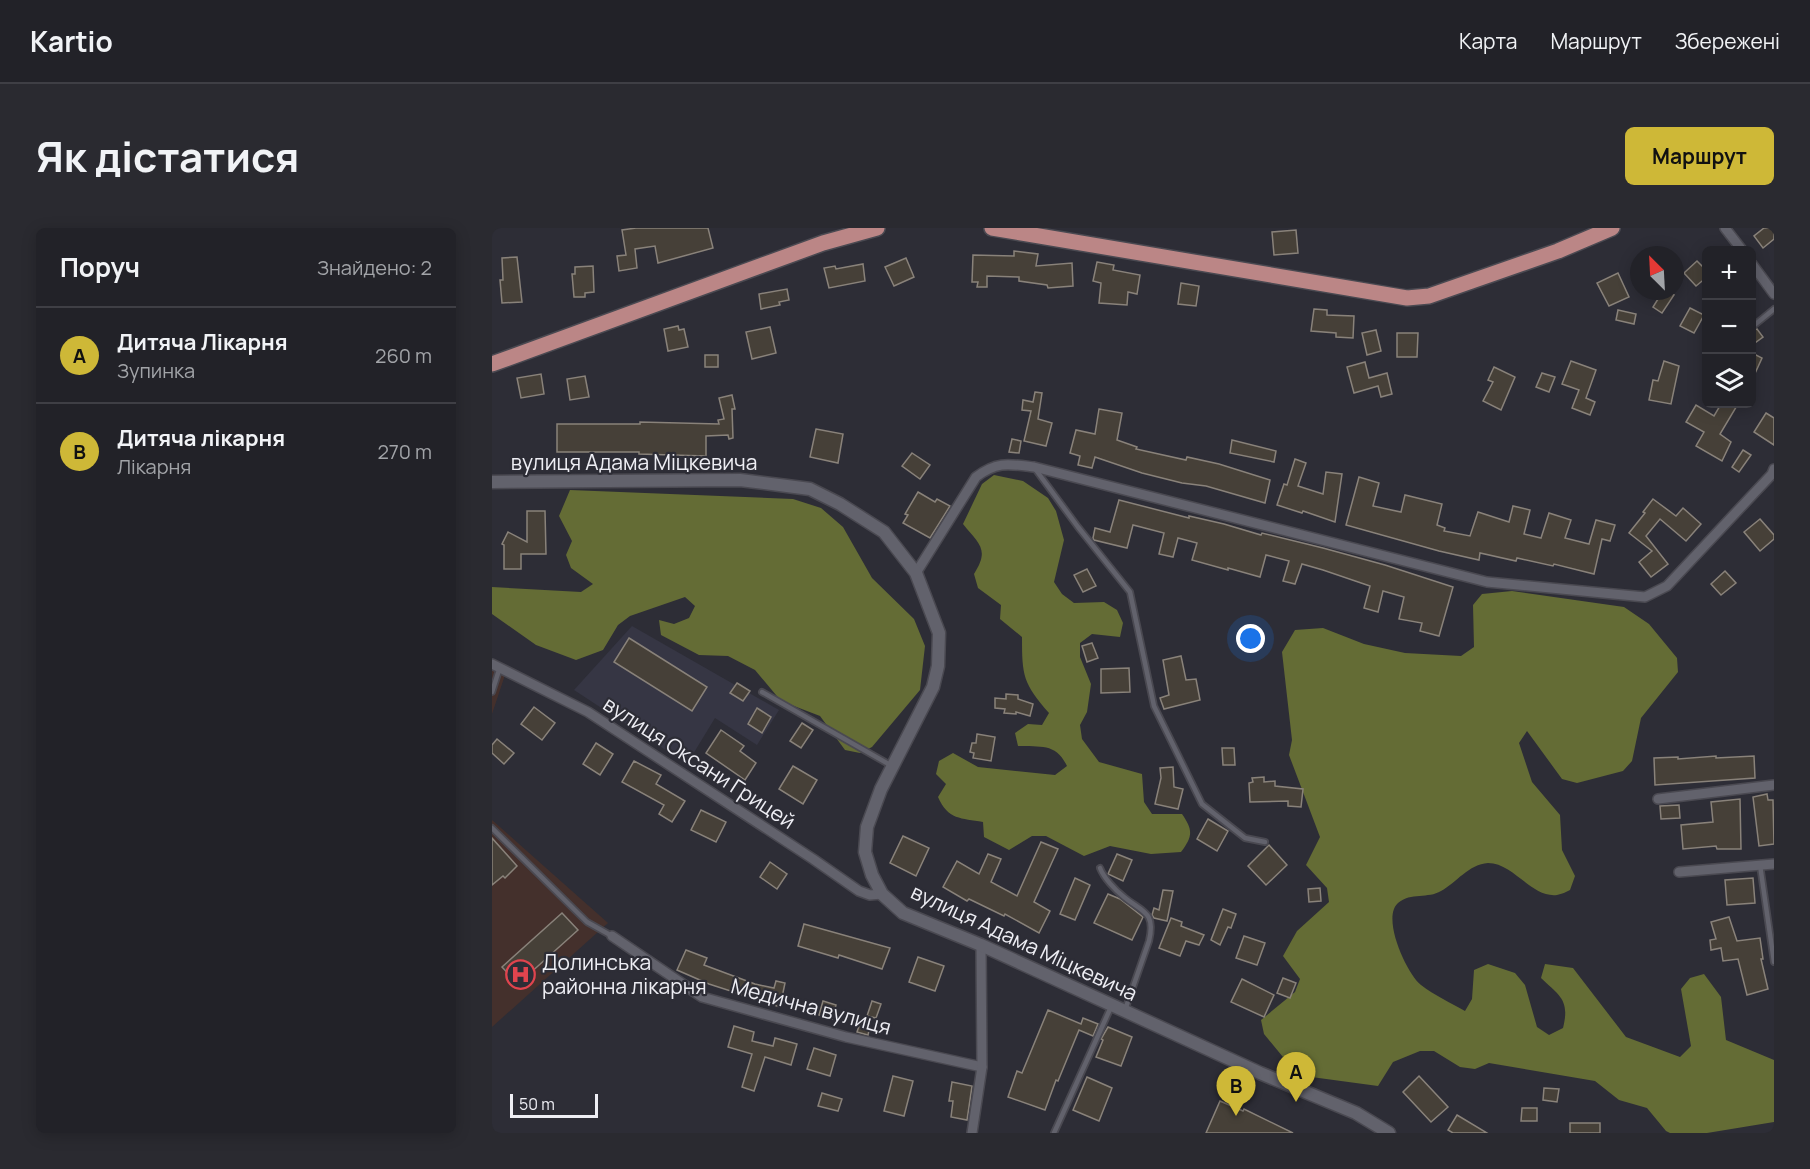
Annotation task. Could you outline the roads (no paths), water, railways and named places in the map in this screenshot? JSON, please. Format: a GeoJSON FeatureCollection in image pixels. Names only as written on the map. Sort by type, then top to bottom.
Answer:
{"type":"FeatureCollection","features":[{"type":"Feature","properties":{"kind":"main road"},"geometry":{"type":"LineString","coordinates":[[492,364],[823,243],[877,228]]}},
{"type":"Feature","properties":{"kind":"main road"},"geometry":{"type":"LineString","coordinates":[[992,228],[1407,298],[1429,296],[1558,251],[1612,228]]}},
{"type":"Feature","properties":{"kind":"street"},"geometry":{"type":"LineString","coordinates":[[1725,228],[1739,246]]}},
{"type":"Feature","properties":{"kind":"street"},"geometry":{"type":"LineString","coordinates":[[1756,269],[1774,294]]}},
{"type":"Feature","properties":{"kind":"street"},"geometry":{"type":"LineString","coordinates":[[916,573],[976,477],[987,469],[1004,464],[1034,467],[1487,582],[1645,597],[1667,586],[1772,474],[1774,469]]}},
{"type":"Feature","properties":{"kind":"street","name":"вулиця Адама Міцкевича"},"geometry":{"type":"LineString","coordinates":[[492,482],[740,480],[810,489],[840,504],[884,532],[916,573],[939,633],[938,666],[933,687],[881,789],[867,827],[866,852],[872,875],[882,894],[903,914],[981,945],[1260,1073],[1356,1113],[1389,1133]]}},
{"type":"Feature","properties":{"kind":"street","name":"вулиця Оксани Грицей"},"geometry":{"type":"LineString","coordinates":[[496,666],[588,712],[813,859],[858,891],[870,895],[882,894]]}},
{"type":"Feature","properties":{"kind":"street"},"geometry":{"type":"LineString","coordinates":[[1658,799],[1774,785]]}},
{"type":"Feature","properties":{"kind":"street"},"geometry":{"type":"LineString","coordinates":[[1679,872],[1774,864]]}},
{"type":"Feature","properties":{"kind":"street","name":"Медична вулиця"},"geometry":{"type":"LineString","coordinates":[[612,936],[702,997],[846,1037],[982,1067]]}},
{"type":"Feature","properties":{"kind":"street"},"geometry":{"type":"LineString","coordinates":[[972,1133],[982,1067],[981,945]]}},
{"type":"Feature","properties":{"kind":"lane"},"geometry":{"type":"LineString","coordinates":[[1756,324],[1774,309]]}},
{"type":"Feature","properties":{"kind":"lane"},"geometry":{"type":"LineString","coordinates":[[1034,467],[1077,527],[1130,592],[1154,706],[1202,804],[1245,838],[1265,842]]}},
{"type":"Feature","properties":{"kind":"lane"},"geometry":{"type":"LineString","coordinates":[[492,692],[496,666]]}},
{"type":"Feature","properties":{"kind":"lane"},"geometry":{"type":"LineString","coordinates":[[762,692],[892,766]]}},
{"type":"Feature","properties":{"kind":"lane"},"geometry":{"type":"LineString","coordinates":[[492,828],[587,922],[612,936]]}},
{"type":"Feature","properties":{"kind":"lane"},"geometry":{"type":"LineString","coordinates":[[1760,865],[1774,962]]}},
{"type":"Feature","properties":{"kind":"lane"},"geometry":{"type":"LineString","coordinates":[[1100,868],[1102,874],[1123,897],[1143,909],[1150,923],[1149,941],[1125,1011]]}},
{"type":"Feature","properties":{"kind":"lane"},"geometry":{"type":"LineString","coordinates":[[1054,1133],[1112,1005]]}},
{"type":"Feature","properties":{"kind":"place","name":"Долинська районна лікарня"},"geometry":{"type":"Point","coordinates":[521,975]}},
{"type":"Feature","properties":{"kind":"place","name":"Дитяча Лікарня"},"geometry":{"type":"Point","coordinates":[1296,1102]}},
{"type":"Feature","properties":{"kind":"place","name":"Дитяча лікарня"},"geometry":{"type":"Point","coordinates":[1236,1116]}}]}
